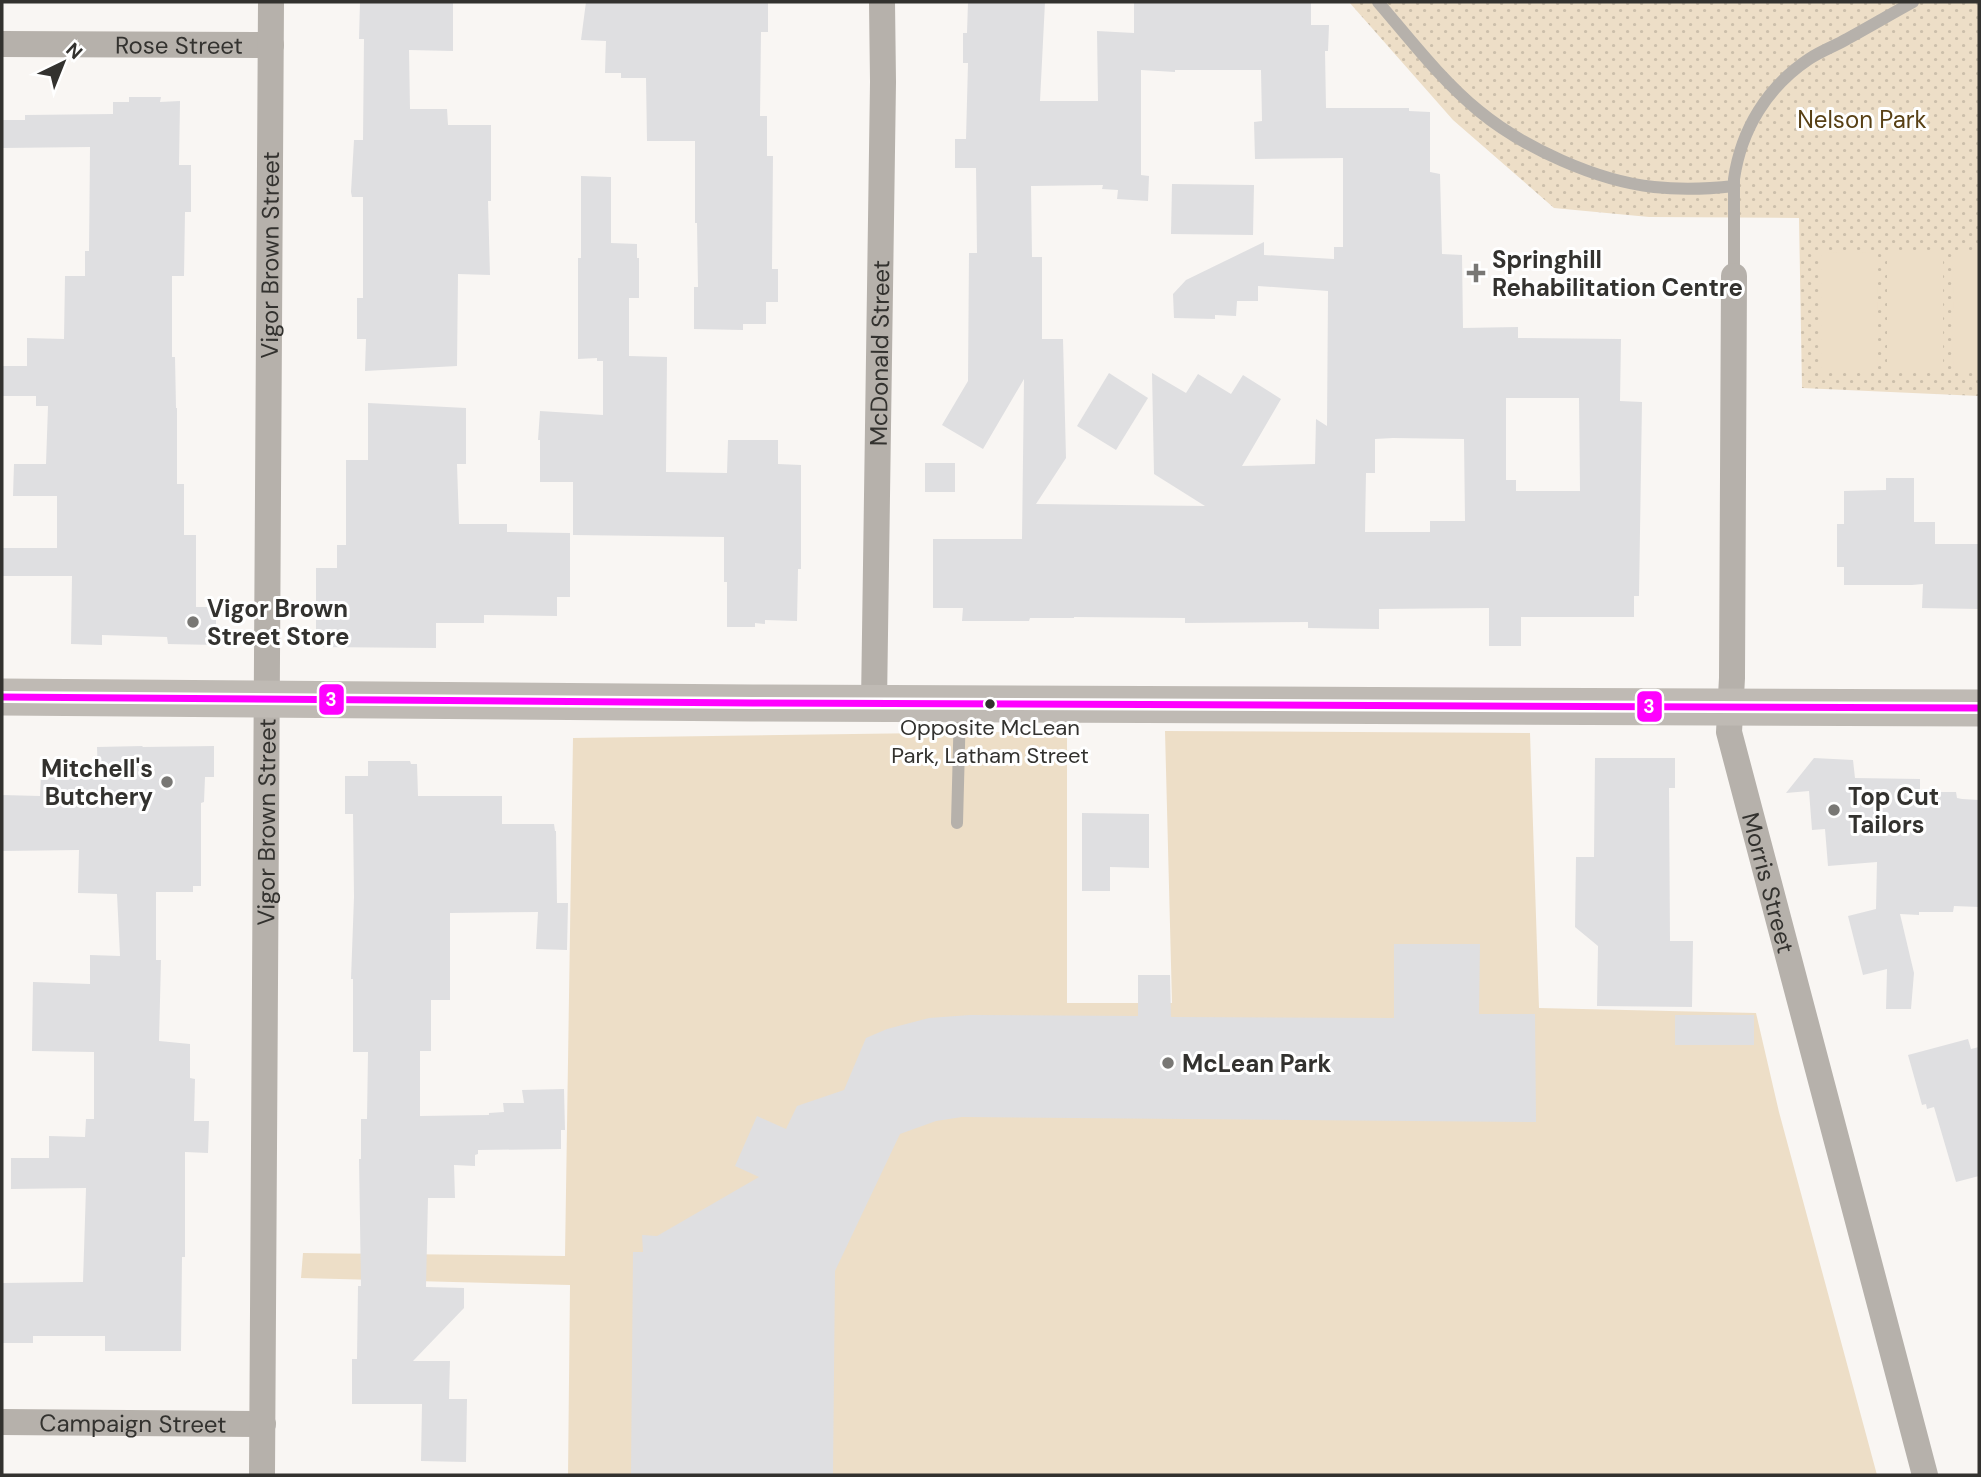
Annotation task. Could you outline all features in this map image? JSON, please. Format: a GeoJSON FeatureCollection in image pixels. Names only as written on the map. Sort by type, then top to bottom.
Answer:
{"type":"FeatureCollection","features":[{"type":"Feature","properties":{"kind":"main road"},"geometry":{"type":"LineString","coordinates":[[2,697],[1979,708]]}},
{"type":"Feature","properties":{"kind":"street","name":"Vigor Brown Street"},"geometry":{"type":"LineString","coordinates":[[262,1475],[271,2]]}},
{"type":"Feature","properties":{"kind":"street","name":"McDonald Street"},"geometry":{"type":"LineString","coordinates":[[874,703],[882,2]]}},
{"type":"Feature","properties":{"kind":"street","name":"Rose Street"},"geometry":{"type":"LineString","coordinates":[[2,44],[271,45]]}},
{"type":"Feature","properties":{"kind":"street","name":"Morris Street"},"geometry":{"type":"LineString","coordinates":[[1734,276],[1729,732],[1925,1475]]}},
{"type":"Feature","properties":{"kind":"street","name":"Campaign Street"},"geometry":{"type":"LineString","coordinates":[[2,1422],[263,1424]]}},
{"type":"Feature","properties":{"kind":"lane"},"geometry":{"type":"LineString","coordinates":[[1378,2],[1450,84],[1479,111],[1513,135],[1544,152],[1588,171],[1653,187],[1708,189],[1734,186]]}},
{"type":"Feature","properties":{"kind":"lane"},"geometry":{"type":"LineString","coordinates":[[1734,276],[1736,165],[1754,116],[1777,88],[1809,59],[1913,2]]}},
{"type":"Feature","properties":{"kind":"lane"},"geometry":{"type":"LineString","coordinates":[[957,823],[961,703]]}},
{"type":"Feature","properties":{"kind":"green space","name":"Nelson Park"},"geometry":{"type":"Polygon","coordinates":[[[1349,2],[1979,2],[1979,396],[1802,388],[1799,218],[1649,217],[1554,208],[1453,120],[1349,2]]]}},
{"type":"Feature","properties":{"kind":"green space"},"geometry":{"type":"Polygon","coordinates":[[[1822,252],[1877,253],[1878,372],[1822,372],[1822,252]]]}},
{"type":"Feature","properties":{"kind":"green space"},"geometry":{"type":"Polygon","coordinates":[[[1887,253],[1943,253],[1943,373],[1887,373],[1887,253]]]}},
{"type":"Feature","properties":{"kind":"green space"},"geometry":{"type":"Polygon","coordinates":[[[1954,253],[1979,253],[1979,373],[1953,373],[1954,253]]]}},
{"type":"Feature","properties":{"kind":"green space","name":"McLean Park"},"geometry":{"type":"Polygon","coordinates":[[[1067,731],[1067,1003],[1172,1003],[1165,731],[1530,733],[1539,1008],[1756,1013],[1779,1112],[1877,1475],[568,1475],[570,1285],[301,1278],[303,1253],[565,1256],[573,738],[1067,731]]]}},
{"type":"Feature","properties":{"kind":"building"},"geometry":{"type":"Polygon","coordinates":[[[360,2],[453,2],[453,51],[409,50],[410,109],[447,109],[448,125],[491,125],[491,201],[488,201],[490,275],[458,274],[457,366],[365,371],[366,339],[357,339],[357,298],[363,298],[363,197],[352,197],[351,192],[354,140],[363,140],[364,39],[359,39],[360,2]]]}},
{"type":"Feature","properties":{"kind":"building"},"geometry":{"type":"Polygon","coordinates":[[[586,2],[768,2],[768,32],[761,32],[760,116],[767,116],[767,156],[773,156],[772,269],[778,269],[778,302],[766,302],[766,324],[743,324],[743,330],[694,329],[694,287],[698,287],[695,141],[647,141],[646,78],[621,78],[621,73],[605,73],[606,41],[581,40],[586,2]]]}},
{"type":"Feature","properties":{"kind":"building"},"geometry":{"type":"Polygon","coordinates":[[[968,2],[1045,2],[1040,101],[1098,101],[1097,31],[1134,33],[1134,2],[1311,2],[1311,25],[1329,25],[1328,51],[1325,51],[1326,108],[1409,108],[1409,111],[1430,112],[1430,172],[1440,174],[1442,254],[1462,255],[1463,328],[1518,327],[1518,338],[1621,339],[1620,401],[1642,402],[1639,596],[1634,596],[1634,617],[1521,617],[1521,646],[1489,646],[1489,608],[1379,609],[1379,629],[1308,628],[1308,622],[1185,623],[1185,618],[1074,617],[1030,618],[1029,621],[962,621],[963,608],[933,608],[933,539],[1022,539],[1024,379],[983,449],[942,425],[968,381],[969,253],[977,253],[976,168],[955,168],[955,139],[966,139],[968,63],[963,63],[963,33],[967,33],[968,2]],[[1141,70],[1141,175],[1149,176],[1148,201],[1117,199],[1118,190],[1102,189],[1103,185],[1031,186],[1032,257],[1042,257],[1042,339],[1063,339],[1066,458],[1036,504],[1205,506],[1154,474],[1152,373],[1186,393],[1198,374],[1231,394],[1243,375],[1281,399],[1242,466],[1315,464],[1316,419],[1327,426],[1328,291],[1258,286],[1258,301],[1237,301],[1236,316],[1215,315],[1215,319],[1174,318],[1173,294],[1186,280],[1264,242],[1264,255],[1334,259],[1334,247],[1343,247],[1343,158],[1255,159],[1254,122],[1262,121],[1261,70],[1141,70]],[[1506,398],[1506,480],[1516,480],[1516,491],[1580,491],[1579,398],[1506,398]],[[1375,439],[1375,473],[1366,473],[1365,532],[1430,532],[1430,521],[1465,521],[1464,439],[1375,439]]]}},
{"type":"Feature","properties":{"kind":"building"},"geometry":{"type":"Polygon","coordinates":[[[129,97],[161,97],[160,102],[180,101],[179,165],[191,165],[191,212],[185,212],[184,276],[172,276],[177,484],[184,484],[184,535],[196,535],[196,607],[216,607],[216,645],[168,644],[167,637],[102,635],[102,645],[71,644],[72,576],[2,576],[2,548],[57,548],[57,496],[13,496],[14,464],[46,464],[48,406],[36,406],[36,396],[2,396],[2,366],[27,366],[27,338],[64,339],[65,276],[85,276],[85,251],[89,251],[90,147],[2,148],[2,120],[25,120],[25,115],[113,114],[113,102],[129,102],[129,97]]]}},
{"type":"Feature","properties":{"kind":"building"},"geometry":{"type":"Polygon","coordinates":[[[581,176],[611,177],[611,243],[637,244],[639,298],[629,298],[629,356],[667,357],[666,472],[727,473],[728,440],[778,440],[778,464],[801,465],[801,569],[798,569],[797,621],[765,620],[765,624],[755,623],[755,627],[727,627],[724,537],[573,535],[573,482],[540,482],[540,411],[603,415],[603,361],[597,361],[597,358],[578,359],[581,176]]]}},
{"type":"Feature","properties":{"kind":"building"},"geometry":{"type":"Polygon","coordinates":[[[1172,184],[1254,185],[1253,235],[1171,234],[1172,184]]]}},
{"type":"Feature","properties":{"kind":"building"},"geometry":{"type":"Polygon","coordinates":[[[1109,373],[1148,398],[1116,450],[1077,426],[1109,373]]]}},
{"type":"Feature","properties":{"kind":"building"},"geometry":{"type":"Polygon","coordinates":[[[368,403],[466,408],[466,464],[457,464],[459,524],[507,524],[507,532],[570,533],[570,597],[557,597],[557,616],[484,615],[484,623],[436,623],[436,648],[316,647],[316,568],[337,568],[337,545],[346,545],[346,460],[368,460],[368,403]]]}},
{"type":"Feature","properties":{"kind":"building"},"geometry":{"type":"Polygon","coordinates":[[[925,463],[955,463],[955,492],[925,492],[925,463]]]}},
{"type":"Feature","properties":{"kind":"building"},"geometry":{"type":"Polygon","coordinates":[[[1886,478],[1914,478],[1914,522],[1935,522],[1935,544],[1979,544],[1979,609],[1922,608],[1923,584],[1844,585],[1844,567],[1837,567],[1837,524],[1844,524],[1844,491],[1886,490],[1886,478]]]}},
{"type":"Feature","properties":{"kind":"building"},"geometry":{"type":"Polygon","coordinates":[[[214,746],[214,777],[205,777],[204,802],[201,803],[201,886],[193,886],[193,892],[156,892],[156,960],[161,960],[159,1041],[190,1044],[190,1078],[195,1079],[194,1121],[209,1121],[208,1153],[185,1152],[185,1257],[182,1257],[181,1351],[105,1351],[105,1336],[33,1336],[33,1343],[2,1343],[2,1283],[83,1282],[86,1188],[11,1189],[11,1158],[49,1158],[49,1136],[85,1137],[86,1119],[94,1119],[94,1052],[32,1051],[33,982],[90,984],[90,955],[120,956],[117,894],[78,893],[79,850],[2,851],[2,795],[40,796],[41,774],[98,775],[97,747],[214,746]]]}},
{"type":"Feature","properties":{"kind":"building"},"geometry":{"type":"Polygon","coordinates":[[[1595,758],[1675,758],[1675,788],[1669,788],[1670,941],[1693,941],[1692,1007],[1597,1006],[1598,946],[1575,927],[1576,857],[1594,857],[1595,758]]]}},
{"type":"Feature","properties":{"kind":"building"},"geometry":{"type":"Polygon","coordinates":[[[1814,758],[1853,760],[1855,778],[1920,779],[1920,792],[1956,792],[1957,798],[1979,800],[1979,907],[1954,906],[1953,912],[1900,914],[1914,973],[1911,1009],[1886,1009],[1887,969],[1863,975],[1848,916],[1876,909],[1877,862],[1828,866],[1825,829],[1812,830],[1809,791],[1786,793],[1814,758]]]}},
{"type":"Feature","properties":{"kind":"building"},"geometry":{"type":"Polygon","coordinates":[[[368,761],[410,761],[411,764],[417,764],[418,796],[502,796],[502,824],[554,824],[557,903],[568,903],[567,950],[536,949],[538,912],[450,913],[450,1000],[431,1000],[431,1051],[420,1051],[420,1116],[489,1115],[504,1112],[503,1103],[524,1103],[522,1090],[564,1089],[565,1130],[561,1130],[561,1149],[478,1150],[475,1166],[454,1165],[455,1198],[428,1198],[426,1287],[464,1288],[464,1308],[413,1361],[450,1361],[449,1399],[467,1399],[466,1462],[421,1461],[422,1404],[352,1404],[352,1359],[357,1359],[358,1286],[361,1286],[359,1159],[361,1119],[367,1119],[368,1052],[353,1052],[353,814],[345,814],[345,776],[368,776],[368,761]]]}},
{"type":"Feature","properties":{"kind":"building"},"geometry":{"type":"Polygon","coordinates":[[[1082,813],[1149,814],[1149,868],[1110,867],[1110,891],[1082,891],[1082,813]]]}},
{"type":"Feature","properties":{"kind":"building"},"geometry":{"type":"Polygon","coordinates":[[[1394,944],[1480,944],[1479,1014],[1535,1014],[1536,1122],[962,1117],[936,1121],[900,1134],[835,1271],[833,1475],[631,1475],[633,1252],[643,1252],[642,1235],[657,1236],[759,1177],[735,1166],[757,1116],[786,1129],[797,1106],[844,1090],[866,1038],[887,1029],[929,1018],[970,1015],[1138,1016],[1138,975],[1170,975],[1171,1017],[1394,1018],[1394,944]]]}},
{"type":"Feature","properties":{"kind":"building"},"geometry":{"type":"Polygon","coordinates":[[[1675,1015],[1754,1015],[1754,1045],[1675,1045],[1675,1015]]]}},
{"type":"Feature","properties":{"kind":"building"},"geometry":{"type":"Polygon","coordinates":[[[1968,1039],[1971,1049],[1979,1047],[1979,1176],[1956,1182],[1934,1107],[1927,1109],[1926,1104],[1922,1105],[1908,1055],[1968,1039]]]}},
{"type":"Feature","properties":{"kind":"transit line","name":"3"},"geometry":{"type":"LineString","coordinates":[[2,697],[1979,708]]}},
{"type":"Feature","properties":{"kind":"place","name":"Springhill Rehabilitation Centre"},"geometry":{"type":"Point","coordinates":[1476,273]}},
{"type":"Feature","properties":{"kind":"place","name":"Vigor Brown Street Store"},"geometry":{"type":"Point","coordinates":[193,622]}},
{"type":"Feature","properties":{"kind":"place","name":"Opposite McLean Park, Latham Street"},"geometry":{"type":"Point","coordinates":[990,704]}},
{"type":"Feature","properties":{"kind":"place","name":"Mitchell's Butchery"},"geometry":{"type":"Point","coordinates":[167,782]}},
{"type":"Feature","properties":{"kind":"place","name":"Top Cut Tailors"},"geometry":{"type":"Point","coordinates":[1834,810]}},
{"type":"Feature","properties":{"kind":"place","name":"McLean Park"},"geometry":{"type":"Point","coordinates":[1168,1063]}}]}
